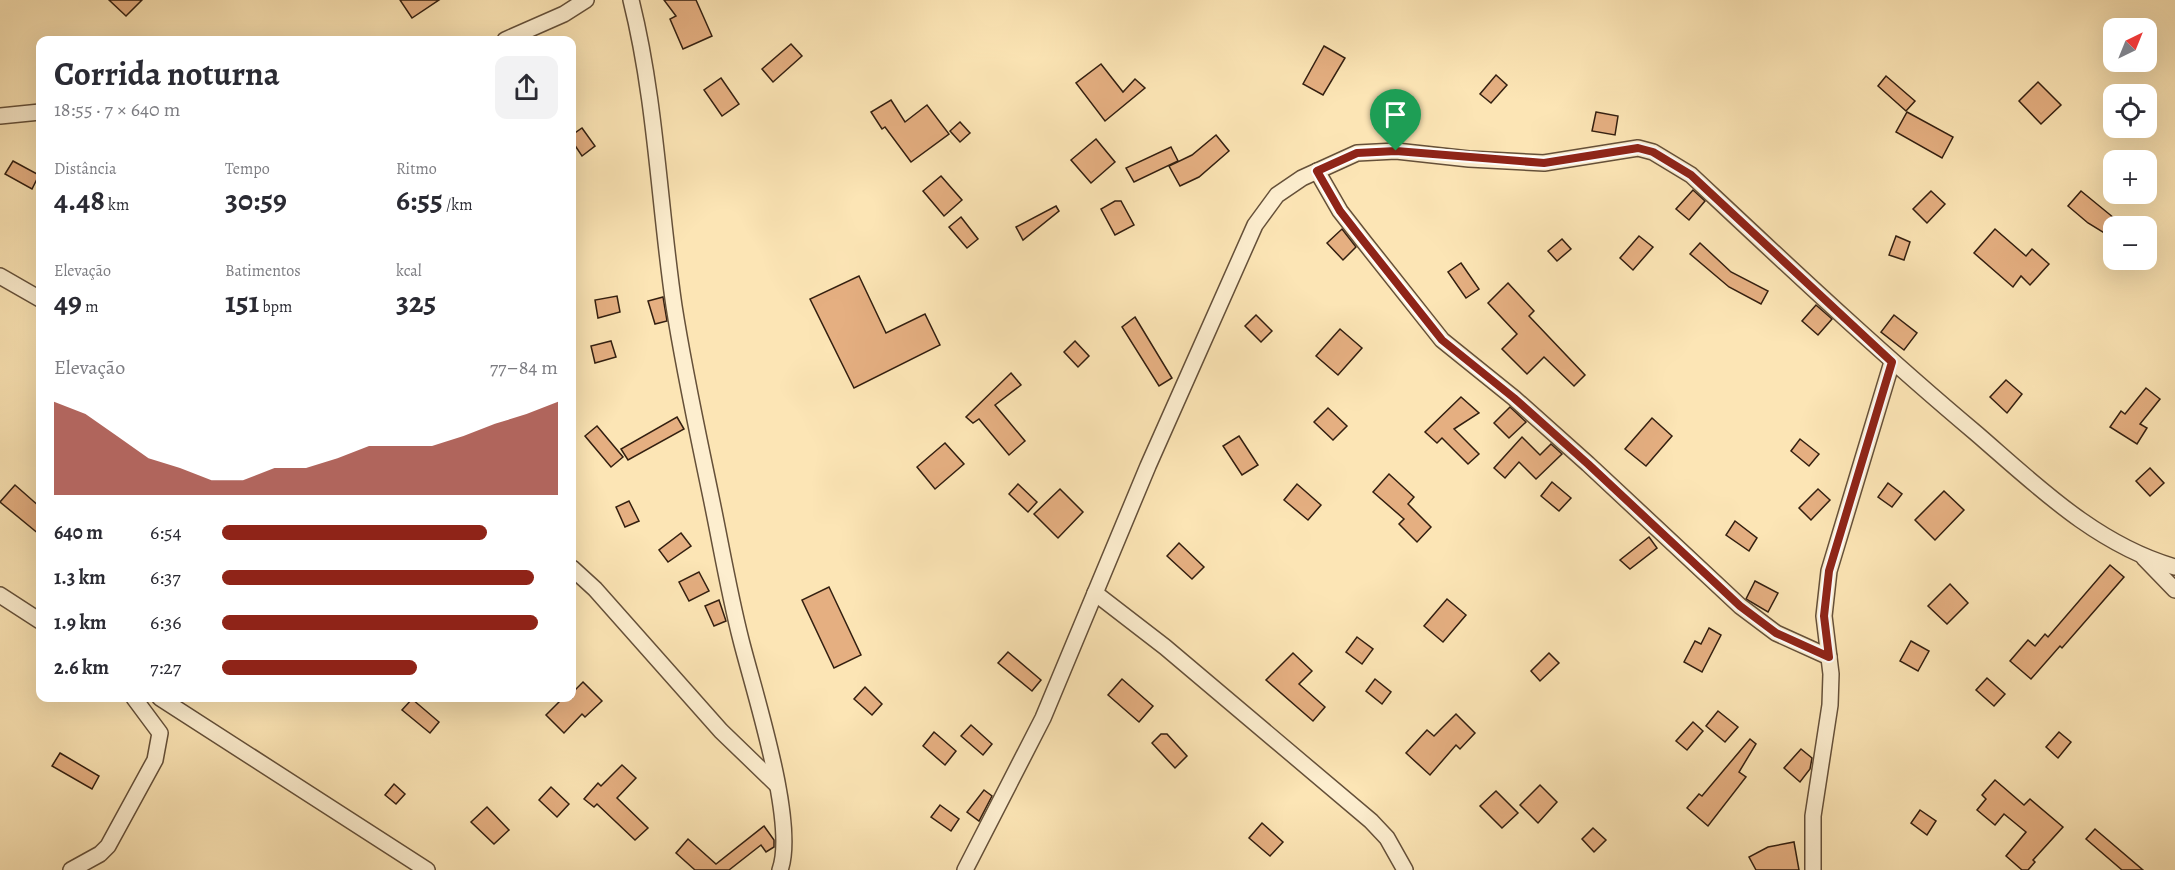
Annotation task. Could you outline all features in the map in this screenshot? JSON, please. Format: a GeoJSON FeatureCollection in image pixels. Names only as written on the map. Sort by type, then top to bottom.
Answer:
{"type":"FeatureCollection","features":[{"type":"Feature","properties":{"kind":"street"},"geometry":{"type":"LineString","coordinates":[[515,36],[564,14],[586,0]]}},
{"type":"Feature","properties":{"kind":"street"},"geometry":{"type":"LineString","coordinates":[[631,0],[639,33],[674,306],[687,376],[738,628],[777,785],[786,839],[780,870]]}},
{"type":"Feature","properties":{"kind":"street"},"geometry":{"type":"LineString","coordinates":[[0,116],[36,112]]}},
{"type":"Feature","properties":{"kind":"street"},"geometry":{"type":"LineString","coordinates":[[965,870],[1043,718],[1148,466],[1255,225],[1277,195],[1317,171],[1357,153],[1396,151],[1544,163],[1638,148],[1653,152],[1691,175],[1892,362],[2083,522],[2144,558],[2175,567]]}},
{"type":"Feature","properties":{"kind":"street"},"geometry":{"type":"LineString","coordinates":[[1317,171],[1352,227],[1442,340],[1514,398],[1588,464],[1740,606],[1776,633],[1829,657]]}},
{"type":"Feature","properties":{"kind":"street"},"geometry":{"type":"LineString","coordinates":[[0,276],[36,297]]}},
{"type":"Feature","properties":{"kind":"street"},"geometry":{"type":"LineString","coordinates":[[1813,870],[1813,816],[1830,705],[1832,674],[1824,616],[1829,571],[1892,362]]}},
{"type":"Feature","properties":{"kind":"street"},"geometry":{"type":"LineString","coordinates":[[2144,558],[2175,590]]}},
{"type":"Feature","properties":{"kind":"street"},"geometry":{"type":"LineString","coordinates":[[576,572],[595,589],[721,731],[777,785]]}},
{"type":"Feature","properties":{"kind":"street"},"geometry":{"type":"LineString","coordinates":[[1095,593],[1165,647],[1371,821],[1387,838],[1405,870]]}},
{"type":"Feature","properties":{"kind":"street"},"geometry":{"type":"LineString","coordinates":[[0,595],[36,618]]}},
{"type":"Feature","properties":{"kind":"street"},"geometry":{"type":"LineString","coordinates":[[71,870],[100,854],[108,846],[129,812],[155,760],[160,733],[137,702]]}},
{"type":"Feature","properties":{"kind":"street"},"geometry":{"type":"LineString","coordinates":[[166,702],[427,870]]}},
{"type":"Feature","properties":{"kind":"building"},"geometry":{"type":"Polygon","coordinates":[[[109,0],[142,0],[126,16],[109,0]]]}},
{"type":"Feature","properties":{"kind":"building"},"geometry":{"type":"Polygon","coordinates":[[[400,0],[439,0],[412,18],[400,0]]]}},
{"type":"Feature","properties":{"kind":"building"},"geometry":{"type":"Polygon","coordinates":[[[664,0],[696,0],[712,36],[683,49],[670,19],[676,16],[664,0]]]}},
{"type":"Feature","properties":{"kind":"building"},"geometry":{"type":"Polygon","coordinates":[[[791,44],[802,56],[773,82],[762,69],[791,44]]]}},
{"type":"Feature","properties":{"kind":"building"},"geometry":{"type":"Polygon","coordinates":[[[1324,46],[1345,58],[1323,95],[1303,84],[1324,46]]]}},
{"type":"Feature","properties":{"kind":"building"},"geometry":{"type":"Polygon","coordinates":[[[1101,64],[1123,92],[1135,79],[1145,88],[1105,121],[1076,83],[1101,64]]]}},
{"type":"Feature","properties":{"kind":"building"},"geometry":{"type":"Polygon","coordinates":[[[1496,75],[1507,85],[1491,103],[1480,94],[1496,75]]]}},
{"type":"Feature","properties":{"kind":"building"},"geometry":{"type":"Polygon","coordinates":[[[1886,76],[1915,101],[1906,111],[1878,86],[1886,76]]]}},
{"type":"Feature","properties":{"kind":"building"},"geometry":{"type":"Polygon","coordinates":[[[721,78],[739,104],[722,116],[704,90],[721,78]]]}},
{"type":"Feature","properties":{"kind":"building"},"geometry":{"type":"Polygon","coordinates":[[[2038,82],[2061,105],[2041,124],[2019,101],[2038,82]]]}},
{"type":"Feature","properties":{"kind":"building"},"geometry":{"type":"Polygon","coordinates":[[[891,100],[905,122],[927,105],[949,134],[911,162],[885,127],[882,129],[871,112],[891,100]]]}},
{"type":"Feature","properties":{"kind":"building"},"geometry":{"type":"Polygon","coordinates":[[[1391,107],[1400,120],[1387,130],[1377,118],[1391,107]]]}},
{"type":"Feature","properties":{"kind":"building"},"geometry":{"type":"Polygon","coordinates":[[[1596,112],[1618,116],[1615,135],[1592,131],[1596,112]]]}},
{"type":"Feature","properties":{"kind":"building"},"geometry":{"type":"Polygon","coordinates":[[[1907,112],[1953,137],[1942,158],[1896,132],[1907,112]]]}},
{"type":"Feature","properties":{"kind":"building"},"geometry":{"type":"Polygon","coordinates":[[[960,122],[970,133],[960,142],[950,131],[960,122]]]}},
{"type":"Feature","properties":{"kind":"building"},"geometry":{"type":"Polygon","coordinates":[[[582,128],[595,146],[582,156],[576,147],[576,132],[582,128]]]}},
{"type":"Feature","properties":{"kind":"building"},"geometry":{"type":"Polygon","coordinates":[[[1216,135],[1229,151],[1199,177],[1180,186],[1169,166],[1192,155],[1216,135]]]}},
{"type":"Feature","properties":{"kind":"building"},"geometry":{"type":"Polygon","coordinates":[[[1096,139],[1115,162],[1091,183],[1071,160],[1096,139]]]}},
{"type":"Feature","properties":{"kind":"building"},"geometry":{"type":"Polygon","coordinates":[[[1171,147],[1178,161],[1134,182],[1126,168],[1171,147]]]}},
{"type":"Feature","properties":{"kind":"building"},"geometry":{"type":"Polygon","coordinates":[[[13,161],[36,173],[36,181],[32,189],[5,174],[13,161]]]}},
{"type":"Feature","properties":{"kind":"building"},"geometry":{"type":"Polygon","coordinates":[[[941,176],[962,200],[944,216],[923,191],[941,176]]]}},
{"type":"Feature","properties":{"kind":"building"},"geometry":{"type":"Polygon","coordinates":[[[1693,190],[1705,201],[1689,220],[1676,209],[1693,190]]]}},
{"type":"Feature","properties":{"kind":"building"},"geometry":{"type":"Polygon","coordinates":[[[1931,191],[1945,204],[1927,223],[1913,209],[1931,191]]]}},
{"type":"Feature","properties":{"kind":"building"},"geometry":{"type":"Polygon","coordinates":[[[2081,191],[2112,216],[2103,216],[2103,232],[2068,206],[2081,191]]]}},
{"type":"Feature","properties":{"kind":"building"},"geometry":{"type":"Polygon","coordinates":[[[1115,201],[1121,201],[1134,225],[1115,235],[1101,209],[1115,201]]]}},
{"type":"Feature","properties":{"kind":"building"},"geometry":{"type":"Polygon","coordinates":[[[1056,206],[1059,211],[1023,240],[1016,227],[1056,206]]]}},
{"type":"Feature","properties":{"kind":"building"},"geometry":{"type":"Polygon","coordinates":[[[961,217],[978,239],[967,248],[949,227],[961,217]]]}},
{"type":"Feature","properties":{"kind":"building"},"geometry":{"type":"Polygon","coordinates":[[[1342,229],[1356,247],[1343,260],[1327,243],[1342,229]]]}},
{"type":"Feature","properties":{"kind":"building"},"geometry":{"type":"Polygon","coordinates":[[[1995,229],[2026,256],[2032,249],[2049,264],[2030,285],[2021,276],[2013,287],[1974,253],[1995,229]]]}},
{"type":"Feature","properties":{"kind":"building"},"geometry":{"type":"Polygon","coordinates":[[[1639,236],[1653,247],[1633,270],[1620,258],[1639,236]]]}},
{"type":"Feature","properties":{"kind":"building"},"geometry":{"type":"Polygon","coordinates":[[[1896,236],[1910,242],[1904,260],[1889,255],[1896,236]]]}},
{"type":"Feature","properties":{"kind":"building"},"geometry":{"type":"Polygon","coordinates":[[[1562,239],[1571,249],[1557,261],[1548,251],[1562,239]]]}},
{"type":"Feature","properties":{"kind":"building"},"geometry":{"type":"Polygon","coordinates":[[[1700,243],[1731,272],[1768,291],[1761,304],[1729,287],[1690,254],[1700,243]]]}},
{"type":"Feature","properties":{"kind":"building"},"geometry":{"type":"Polygon","coordinates":[[[1461,263],[1479,289],[1466,298],[1448,272],[1461,263]]]}},
{"type":"Feature","properties":{"kind":"building"},"geometry":{"type":"Polygon","coordinates":[[[859,276],[886,333],[925,314],[940,345],[854,388],[810,299],[859,276]]]}},
{"type":"Feature","properties":{"kind":"building"},"geometry":{"type":"Polygon","coordinates":[[[1508,283],[1534,311],[1529,316],[1585,375],[1574,386],[1544,357],[1527,374],[1502,349],[1517,334],[1488,303],[1508,283]]]}},
{"type":"Feature","properties":{"kind":"building"},"geometry":{"type":"Polygon","coordinates":[[[617,296],[620,312],[598,318],[595,300],[617,296]]]}},
{"type":"Feature","properties":{"kind":"building"},"geometry":{"type":"Polygon","coordinates":[[[663,297],[667,321],[655,324],[648,301],[663,297]]]}},
{"type":"Feature","properties":{"kind":"building"},"geometry":{"type":"Polygon","coordinates":[[[1816,305],[1832,319],[1818,335],[1802,321],[1816,305]]]}},
{"type":"Feature","properties":{"kind":"building"},"geometry":{"type":"Polygon","coordinates":[[[1256,315],[1272,331],[1261,342],[1245,326],[1256,315]]]}},
{"type":"Feature","properties":{"kind":"building"},"geometry":{"type":"Polygon","coordinates":[[[1894,315],[1917,333],[1904,350],[1881,332],[1894,315]]]}},
{"type":"Feature","properties":{"kind":"building"},"geometry":{"type":"Polygon","coordinates":[[[1135,317],[1172,378],[1159,386],[1122,327],[1135,317]]]}},
{"type":"Feature","properties":{"kind":"building"},"geometry":{"type":"Polygon","coordinates":[[[1340,329],[1362,348],[1338,375],[1316,356],[1340,329]]]}},
{"type":"Feature","properties":{"kind":"building"},"geometry":{"type":"Polygon","coordinates":[[[611,341],[616,357],[595,363],[591,346],[611,341]]]}},
{"type":"Feature","properties":{"kind":"building"},"geometry":{"type":"Polygon","coordinates":[[[1075,341],[1089,356],[1078,367],[1064,352],[1075,341]]]}},
{"type":"Feature","properties":{"kind":"building"},"geometry":{"type":"Polygon","coordinates":[[[1011,373],[1021,385],[995,405],[1025,441],[1009,455],[979,419],[973,423],[966,417],[1011,373]]]}},
{"type":"Feature","properties":{"kind":"building"},"geometry":{"type":"Polygon","coordinates":[[[2006,380],[2022,394],[2007,413],[1990,397],[2006,380]]]}},
{"type":"Feature","properties":{"kind":"building"},"geometry":{"type":"Polygon","coordinates":[[[2146,388],[2160,399],[2140,424],[2147,428],[2137,444],[2110,427],[2121,411],[2125,414],[2146,388]]]}},
{"type":"Feature","properties":{"kind":"building"},"geometry":{"type":"Polygon","coordinates":[[[1461,397],[1479,413],[1454,429],[1479,454],[1468,464],[1442,438],[1437,443],[1425,432],[1461,397]]]}},
{"type":"Feature","properties":{"kind":"building"},"geometry":{"type":"Polygon","coordinates":[[[1510,407],[1526,422],[1509,438],[1494,423],[1510,407]]]}},
{"type":"Feature","properties":{"kind":"building"},"geometry":{"type":"Polygon","coordinates":[[[1328,408],[1347,426],[1333,440],[1314,422],[1328,408]]]}},
{"type":"Feature","properties":{"kind":"building"},"geometry":{"type":"Polygon","coordinates":[[[677,417],[684,429],[628,460],[621,449],[677,417]]]}},
{"type":"Feature","properties":{"kind":"building"},"geometry":{"type":"Polygon","coordinates":[[[1652,418],[1672,436],[1646,466],[1625,449],[1652,418]]]}},
{"type":"Feature","properties":{"kind":"building"},"geometry":{"type":"Polygon","coordinates":[[[597,426],[623,457],[611,467],[585,436],[597,426]]]}},
{"type":"Feature","properties":{"kind":"building"},"geometry":{"type":"Polygon","coordinates":[[[1239,436],[1258,465],[1242,475],[1223,446],[1239,436]]]}},
{"type":"Feature","properties":{"kind":"building"},"geometry":{"type":"Polygon","coordinates":[[[1522,437],[1540,455],[1551,444],[1562,454],[1536,479],[1519,462],[1505,478],[1494,468],[1522,437]]]}},
{"type":"Feature","properties":{"kind":"building"},"geometry":{"type":"Polygon","coordinates":[[[1800,439],[1819,454],[1809,466],[1791,451],[1800,439]]]}},
{"type":"Feature","properties":{"kind":"building"},"geometry":{"type":"Polygon","coordinates":[[[945,443],[964,464],[935,489],[917,467],[945,443]]]}},
{"type":"Feature","properties":{"kind":"building"},"geometry":{"type":"Polygon","coordinates":[[[2150,468],[2164,483],[2150,496],[2136,481],[2150,468]]]}},
{"type":"Feature","properties":{"kind":"building"},"geometry":{"type":"Polygon","coordinates":[[[1389,474],[1414,497],[1408,504],[1431,527],[1417,542],[1399,524],[1404,519],[1373,492],[1389,474]]]}},
{"type":"Feature","properties":{"kind":"building"},"geometry":{"type":"Polygon","coordinates":[[[1552,482],[1571,498],[1559,511],[1541,496],[1552,482]]]}},
{"type":"Feature","properties":{"kind":"building"},"geometry":{"type":"Polygon","coordinates":[[[1888,483],[1902,494],[1892,507],[1878,497],[1888,483]]]}},
{"type":"Feature","properties":{"kind":"building"},"geometry":{"type":"Polygon","coordinates":[[[1018,484],[1037,502],[1028,512],[1009,494],[1018,484]]]}},
{"type":"Feature","properties":{"kind":"building"},"geometry":{"type":"Polygon","coordinates":[[[1297,484],[1321,505],[1308,520],[1284,500],[1297,484]]]}},
{"type":"Feature","properties":{"kind":"building"},"geometry":{"type":"Polygon","coordinates":[[[15,485],[36,503],[36,532],[0,502],[15,485]]]}},
{"type":"Feature","properties":{"kind":"building"},"geometry":{"type":"Polygon","coordinates":[[[1060,489],[1083,512],[1058,538],[1034,514],[1060,489]]]}},
{"type":"Feature","properties":{"kind":"building"},"geometry":{"type":"Polygon","coordinates":[[[1818,489],[1830,500],[1811,520],[1799,508],[1818,489]]]}},
{"type":"Feature","properties":{"kind":"building"},"geometry":{"type":"Polygon","coordinates":[[[1944,491],[1964,510],[1935,540],[1915,520],[1944,491]]]}},
{"type":"Feature","properties":{"kind":"building"},"geometry":{"type":"Polygon","coordinates":[[[629,501],[639,521],[625,527],[616,507],[629,501]]]}},
{"type":"Feature","properties":{"kind":"building"},"geometry":{"type":"Polygon","coordinates":[[[1735,521],[1757,538],[1749,551],[1726,535],[1735,521]]]}},
{"type":"Feature","properties":{"kind":"building"},"geometry":{"type":"Polygon","coordinates":[[[681,533],[691,546],[668,562],[659,550],[681,533]]]}},
{"type":"Feature","properties":{"kind":"building"},"geometry":{"type":"Polygon","coordinates":[[[1649,537],[1657,548],[1630,569],[1620,560],[1649,537]]]}},
{"type":"Feature","properties":{"kind":"building"},"geometry":{"type":"Polygon","coordinates":[[[1179,543],[1204,567],[1192,579],[1167,556],[1179,543]]]}},
{"type":"Feature","properties":{"kind":"building"},"geometry":{"type":"Polygon","coordinates":[[[2110,565],[2124,577],[2062,648],[2060,646],[2031,679],[2010,661],[2028,640],[2035,646],[2045,634],[2048,637],[2110,565]]]}},
{"type":"Feature","properties":{"kind":"building"},"geometry":{"type":"Polygon","coordinates":[[[699,572],[709,591],[689,601],[679,582],[699,572]]]}},
{"type":"Feature","properties":{"kind":"building"},"geometry":{"type":"Polygon","coordinates":[[[1755,581],[1778,593],[1768,612],[1746,599],[1755,581]]]}},
{"type":"Feature","properties":{"kind":"building"},"geometry":{"type":"Polygon","coordinates":[[[1950,584],[1968,603],[1947,624],[1928,606],[1950,584]]]}},
{"type":"Feature","properties":{"kind":"building"},"geometry":{"type":"Polygon","coordinates":[[[829,587],[861,655],[834,668],[802,600],[829,587]]]}},
{"type":"Feature","properties":{"kind":"building"},"geometry":{"type":"Polygon","coordinates":[[[1447,599],[1466,615],[1443,642],[1424,626],[1447,599]]]}},
{"type":"Feature","properties":{"kind":"building"},"geometry":{"type":"Polygon","coordinates":[[[719,600],[726,621],[714,626],[705,606],[719,600]]]}},
{"type":"Feature","properties":{"kind":"building"},"geometry":{"type":"Polygon","coordinates":[[[1709,628],[1721,635],[1702,672],[1684,662],[1695,641],[1701,644],[1709,628]]]}},
{"type":"Feature","properties":{"kind":"building"},"geometry":{"type":"Polygon","coordinates":[[[1357,637],[1373,649],[1362,664],[1346,652],[1357,637]]]}},
{"type":"Feature","properties":{"kind":"building"},"geometry":{"type":"Polygon","coordinates":[[[1911,641],[1929,651],[1918,671],[1900,661],[1911,641]]]}},
{"type":"Feature","properties":{"kind":"building"},"geometry":{"type":"Polygon","coordinates":[[[1008,652],[1041,680],[1032,691],[998,663],[1008,652]]]}},
{"type":"Feature","properties":{"kind":"building"},"geometry":{"type":"Polygon","coordinates":[[[1293,653],[1312,671],[1299,684],[1325,707],[1313,721],[1266,680],[1293,653]]]}},
{"type":"Feature","properties":{"kind":"building"},"geometry":{"type":"Polygon","coordinates":[[[1549,653],[1559,663],[1540,681],[1531,671],[1549,653]]]}},
{"type":"Feature","properties":{"kind":"building"},"geometry":{"type":"Polygon","coordinates":[[[1987,678],[2005,694],[1994,706],[1976,690],[1987,678]]]}},
{"type":"Feature","properties":{"kind":"building"},"geometry":{"type":"Polygon","coordinates":[[[1122,679],[1153,706],[1139,722],[1108,695],[1122,679]]]}},
{"type":"Feature","properties":{"kind":"building"},"geometry":{"type":"Polygon","coordinates":[[[1375,679],[1391,692],[1382,704],[1366,691],[1375,679]]]}},
{"type":"Feature","properties":{"kind":"building"},"geometry":{"type":"Polygon","coordinates":[[[583,682],[602,701],[585,717],[582,714],[564,733],[546,715],[559,702],[576,702],[576,689],[583,682]]]}},
{"type":"Feature","properties":{"kind":"building"},"geometry":{"type":"Polygon","coordinates":[[[865,687],[882,704],[872,715],[854,699],[865,687]]]}},
{"type":"Feature","properties":{"kind":"building"},"geometry":{"type":"Polygon","coordinates":[[[409,702],[416,702],[439,722],[430,733],[402,710],[409,702]]]}},
{"type":"Feature","properties":{"kind":"building"},"geometry":{"type":"Polygon","coordinates":[[[1718,711],[1738,727],[1725,742],[1706,726],[1718,711]]]}},
{"type":"Feature","properties":{"kind":"building"},"geometry":{"type":"Polygon","coordinates":[[[1456,714],[1475,733],[1460,749],[1456,745],[1430,775],[1406,753],[1427,730],[1434,736],[1456,714]]]}},
{"type":"Feature","properties":{"kind":"building"},"geometry":{"type":"Polygon","coordinates":[[[1693,722],[1703,731],[1687,750],[1676,741],[1693,722]]]}},
{"type":"Feature","properties":{"kind":"building"},"geometry":{"type":"Polygon","coordinates":[[[971,725],[992,744],[983,755],[961,736],[971,725]]]}},
{"type":"Feature","properties":{"kind":"building"},"geometry":{"type":"Polygon","coordinates":[[[934,732],[956,751],[945,765],[923,746],[934,732]]]}},
{"type":"Feature","properties":{"kind":"building"},"geometry":{"type":"Polygon","coordinates":[[[2059,732],[2071,742],[2058,758],[2046,747],[2059,732]]]}},
{"type":"Feature","properties":{"kind":"building"},"geometry":{"type":"Polygon","coordinates":[[[1161,734],[1167,734],[1187,756],[1175,768],[1152,743],[1161,734]]]}},
{"type":"Feature","properties":{"kind":"building"},"geometry":{"type":"Polygon","coordinates":[[[1750,739],[1756,744],[1739,772],[1746,777],[1708,826],[1687,808],[1699,794],[1702,796],[1750,739]]]}},
{"type":"Feature","properties":{"kind":"building"},"geometry":{"type":"Polygon","coordinates":[[[1801,749],[1812,758],[1810,769],[1800,782],[1784,768],[1801,749]]]}},
{"type":"Feature","properties":{"kind":"building"},"geometry":{"type":"Polygon","coordinates":[[[60,753],[99,776],[92,789],[52,766],[60,753]]]}},
{"type":"Feature","properties":{"kind":"building"},"geometry":{"type":"Polygon","coordinates":[[[622,765],[636,778],[617,798],[648,828],[635,840],[597,804],[594,807],[584,799],[598,783],[601,786],[622,765]]]}},
{"type":"Feature","properties":{"kind":"building"},"geometry":{"type":"Polygon","coordinates":[[[1995,780],[2024,805],[2030,799],[2063,827],[2033,860],[2035,862],[2028,870],[2022,870],[2006,856],[2026,832],[2004,814],[1995,825],[1977,810],[1986,799],[1982,795],[1995,780]]]}},
{"type":"Feature","properties":{"kind":"building"},"geometry":{"type":"Polygon","coordinates":[[[394,784],[405,794],[396,804],[385,795],[394,784]]]}},
{"type":"Feature","properties":{"kind":"building"},"geometry":{"type":"Polygon","coordinates":[[[1540,785],[1557,802],[1538,823],[1520,805],[1540,785]]]}},
{"type":"Feature","properties":{"kind":"building"},"geometry":{"type":"Polygon","coordinates":[[[551,787],[569,804],[557,817],[539,800],[551,787]]]}},
{"type":"Feature","properties":{"kind":"building"},"geometry":{"type":"Polygon","coordinates":[[[984,790],[992,796],[979,821],[967,812],[984,790]]]}},
{"type":"Feature","properties":{"kind":"building"},"geometry":{"type":"Polygon","coordinates":[[[1496,791],[1518,813],[1502,828],[1480,806],[1496,791]]]}},
{"type":"Feature","properties":{"kind":"building"},"geometry":{"type":"Polygon","coordinates":[[[940,805],[959,819],[951,831],[931,817],[940,805]]]}},
{"type":"Feature","properties":{"kind":"building"},"geometry":{"type":"Polygon","coordinates":[[[487,807],[509,830],[494,844],[471,822],[487,807]]]}},
{"type":"Feature","properties":{"kind":"building"},"geometry":{"type":"Polygon","coordinates":[[[1920,810],[1936,821],[1927,835],[1911,823],[1920,810]]]}},
{"type":"Feature","properties":{"kind":"building"},"geometry":{"type":"Polygon","coordinates":[[[1262,823],[1283,842],[1270,856],[1249,838],[1262,823]]]}},
{"type":"Feature","properties":{"kind":"building"},"geometry":{"type":"Polygon","coordinates":[[[764,826],[774,840],[774,847],[766,852],[761,845],[729,870],[695,870],[676,853],[688,839],[716,864],[764,826]]]}},
{"type":"Feature","properties":{"kind":"building"},"geometry":{"type":"Polygon","coordinates":[[[1593,828],[1606,840],[1594,852],[1582,839],[1593,828]]]}},
{"type":"Feature","properties":{"kind":"building"},"geometry":{"type":"Polygon","coordinates":[[[2095,829],[2143,870],[2122,870],[2086,839],[2095,829]]]}},
{"type":"Feature","properties":{"kind":"building"},"geometry":{"type":"Polygon","coordinates":[[[1794,842],[1799,870],[1756,870],[1749,857],[1768,847],[1794,842]]]}},
{"type":"Feature","properties":{"kind":"route"},"geometry":{"type":"LineString","coordinates":[[1638,148],[1653,152],[1691,175],[1892,362],[1829,571],[1824,616],[1829,657],[1776,633],[1740,606],[1588,464],[1514,398],[1442,340],[1402,293],[1340,211],[1317,171],[1357,153],[1396,151],[1469,159],[1544,163],[1638,148]]}}]}
